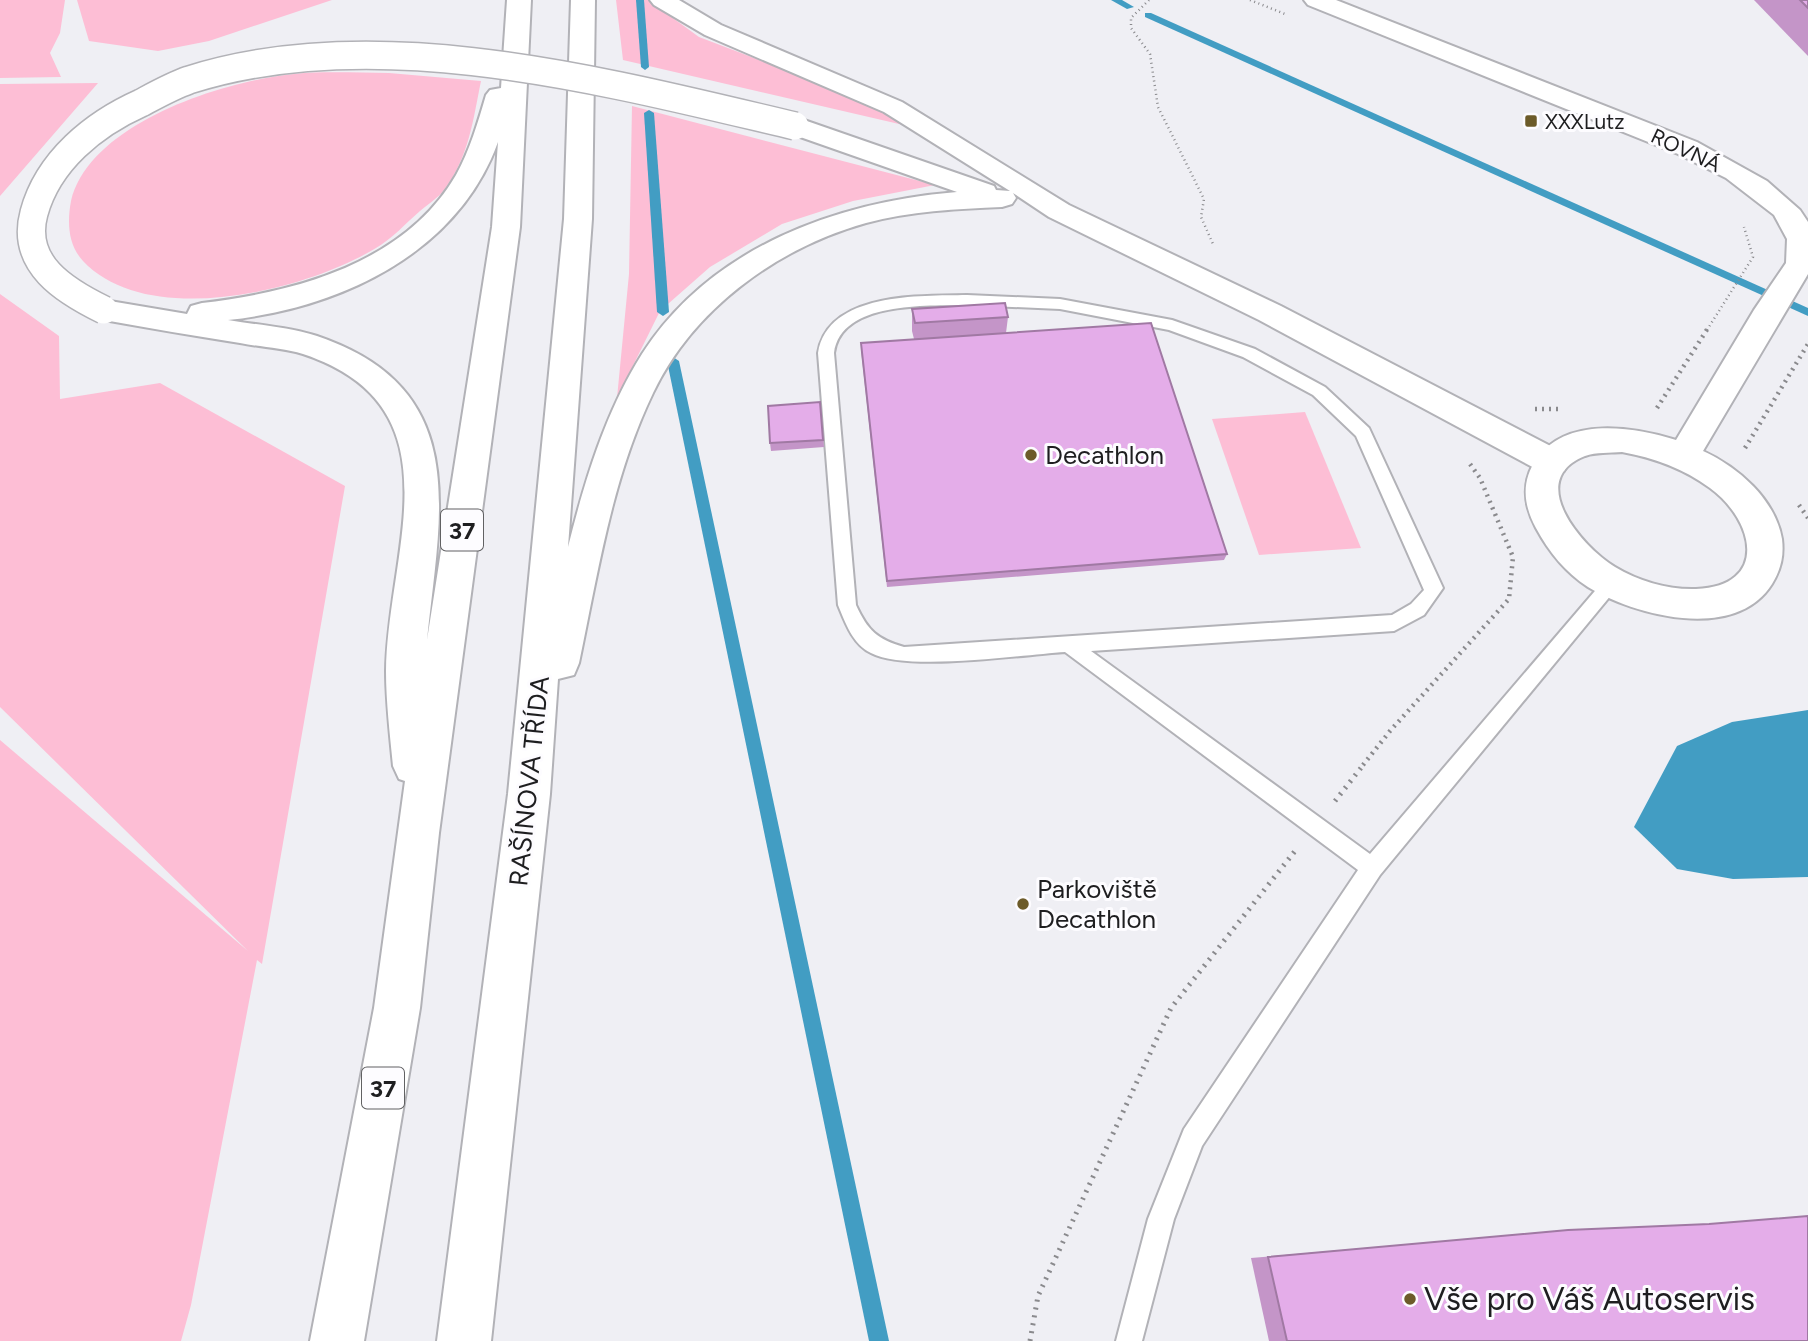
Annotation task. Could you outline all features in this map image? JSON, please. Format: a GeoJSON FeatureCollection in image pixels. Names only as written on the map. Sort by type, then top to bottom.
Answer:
{"type":"FeatureCollection","features":[{"type":"Feature","properties":{"kind":"main road","name":"37"},"geometry":{"type":"LineString","coordinates":[[337,1341],[397,1008],[418,833],[506,227],[519,0]]}},
{"type":"Feature","properties":{"kind":"main road","name":"RAŠÍNOVA TŘÍDA"},"geometry":{"type":"LineString","coordinates":[[464,1341],[529,794],[578,219],[583,0]]}},
{"type":"Feature","properties":{"kind":"main road"},"geometry":{"type":"LineString","coordinates":[[662,0],[713,30],[893,107],[938,132],[1059,211],[1270,313],[1552,462]]}},
{"type":"Feature","properties":{"kind":"main road","name":"ROVNÁ"},"geometry":{"type":"LineString","coordinates":[[1316,0],[1665,139],[1737,175],[1781,205],[1801,237],[1803,256],[1684,455]]}},
{"type":"Feature","properties":{"kind":"main road"},"geometry":{"type":"LineString","coordinates":[[150,317],[222,312],[292,297],[366,269],[416,236],[444,210],[466,182],[480,155],[518,29]]}},
{"type":"Feature","properties":{"kind":"main road"},"geometry":{"type":"LineString","coordinates":[[418,833],[405,670],[421,520],[422,479],[418,446],[402,411],[378,383],[348,361],[307,344],[104,310],[65,290],[49,277],[35,256],[29,230],[36,205],[48,180],[68,154],[93,129],[123,109],[190,79],[234,67],[284,58],[334,55],[436,59],[489,64],[611,84],[795,126],[1002,198],[1059,211]]}},
{"type":"Feature","properties":{"kind":"main road"},"geometry":{"type":"LineString","coordinates":[[529,794],[594,517],[617,438],[637,391],[659,352],[687,317],[723,285],[760,260],[808,234],[855,218],[900,208],[942,201],[1002,198]]}},
{"type":"Feature","properties":{"kind":"main road"},"geometry":{"type":"LineString","coordinates":[[1622,440],[1652,444],[1684,455],[1738,492],[1757,516],[1766,540],[1766,563],[1752,585],[1727,600],[1692,605],[1651,598],[1612,583],[1579,561],[1555,535],[1543,508],[1541,483],[1552,462],[1569,449],[1593,441],[1622,440]]}},
{"type":"Feature","properties":{"kind":"lane"},"geometry":{"type":"LineString","coordinates":[[1069,645],[1394,623],[1416,613],[1429,600],[1434,588],[1363,432],[1320,391],[1249,353],[1161,322],[1060,304],[1003,300],[927,301],[863,311],[839,323],[830,334],[826,353],[847,605],[856,626],[875,647],[904,654],[1069,645],[1371,868]]}},
{"type":"Feature","properties":{"kind":"lane"},"geometry":{"type":"LineString","coordinates":[[1129,1341],[1161,1219],[1193,1138],[1371,868],[1612,583]]}},
{"type":"Feature","properties":{"kind":"path"},"geometry":{"type":"LineString","coordinates":[[1149,0],[1131,18],[1131,28],[1150,54],[1158,107],[1204,199],[1201,216],[1216,251]]}},
{"type":"Feature","properties":{"kind":"path"},"geometry":{"type":"LineString","coordinates":[[1656,410],[1746,268]]}},
{"type":"Feature","properties":{"kind":"path"},"geometry":{"type":"LineString","coordinates":[[1743,452],[1808,344]]}},
{"type":"Feature","properties":{"kind":"path"},"geometry":{"type":"LineString","coordinates":[[1030,1341],[1038,1296],[1171,1008],[1390,731],[1509,599],[1513,557],[1480,478],[1457,444],[1475,421]]}},
{"type":"Feature","properties":{"kind":"path"},"geometry":{"type":"LineString","coordinates":[[1791,496],[1808,518]]}},
{"type":"Feature","properties":{"kind":"shaded area"},"geometry":{"type":"Polygon","coordinates":[[[0,0],[65,0],[60,33],[50,53],[61,77],[0,78],[0,0]]]}},
{"type":"Feature","properties":{"kind":"shaded area"},"geometry":{"type":"Polygon","coordinates":[[[77,0],[332,0],[209,41],[158,51],[89,41],[77,0]]]}},
{"type":"Feature","properties":{"kind":"shaded area"},"geometry":{"type":"Polygon","coordinates":[[[616,0],[648,0],[699,37],[865,100],[912,127],[623,60],[616,0]]]}},
{"type":"Feature","properties":{"kind":"shaded area"},"geometry":{"type":"Polygon","coordinates":[[[317,73],[389,73],[481,81],[465,151],[444,190],[376,248],[346,264],[269,289],[186,299],[146,294],[111,282],[83,261],[74,248],[69,217],[71,201],[83,173],[104,149],[131,128],[197,97],[265,78],[317,73]]]}},
{"type":"Feature","properties":{"kind":"shaded area"},"geometry":{"type":"Polygon","coordinates":[[[98,83],[0,196],[0,84],[98,83]]]}},
{"type":"Feature","properties":{"kind":"shaded area"},"geometry":{"type":"Polygon","coordinates":[[[632,106],[935,185],[853,201],[782,224],[710,267],[660,311],[617,398],[629,274],[632,106]]]}},
{"type":"Feature","properties":{"kind":"shaded area"},"geometry":{"type":"Polygon","coordinates":[[[0,294],[59,336],[60,399],[160,383],[345,486],[262,964],[257,960],[191,1305],[181,1341],[0,1341],[0,740],[248,951],[0,707],[0,294]]]}},
{"type":"Feature","properties":{"kind":"shaded area"},"geometry":{"type":"Polygon","coordinates":[[[1305,412],[1361,548],[1259,555],[1212,419],[1305,412]]]}},
{"type":"Feature","properties":{"kind":"water"},"geometry":{"type":"Polygon","coordinates":[[[1808,710],[1808,877],[1733,879],[1677,869],[1634,827],[1677,746],[1732,722],[1808,710]]]}},
{"type":"Feature","properties":{"kind":"building"},"geometry":{"type":"Polygon","coordinates":[[[1800,0],[1808,0],[1808,8],[1800,0]]]}},
{"type":"Feature","properties":{"kind":"building"},"geometry":{"type":"Polygon","coordinates":[[[1005,303],[1008,317],[915,323],[912,309],[1005,303]]]}},
{"type":"Feature","properties":{"kind":"building","name":"Decathlon"},"geometry":{"type":"Polygon","coordinates":[[[1151,323],[1227,554],[887,581],[861,343],[1151,323]]]}},
{"type":"Feature","properties":{"kind":"building"},"geometry":{"type":"Polygon","coordinates":[[[820,402],[823,440],[770,443],[768,406],[820,402]]]}},
{"type":"Feature","properties":{"kind":"building"},"geometry":{"type":"Polygon","coordinates":[[[1808,1216],[1808,1341],[1287,1341],[1268,1257],[1568,1230],[1709,1224],[1808,1216]]]}},
{"type":"Feature","properties":{"kind":"waterway"},"geometry":{"type":"LineString","coordinates":[[640,0],[645,67]]}},
{"type":"Feature","properties":{"kind":"waterway"},"geometry":{"type":"LineString","coordinates":[[1115,0],[1130,7]]}},
{"type":"Feature","properties":{"kind":"waterway"},"geometry":{"type":"LineString","coordinates":[[1148,15],[1808,312]]}},
{"type":"Feature","properties":{"kind":"waterway"},"geometry":{"type":"LineString","coordinates":[[649,113],[663,312]]}},
{"type":"Feature","properties":{"kind":"waterway"},"geometry":{"type":"LineString","coordinates":[[673,361],[879,1341]]}},
{"type":"Feature","properties":{"kind":"place","name":"XXXLutz"},"geometry":{"type":"Point","coordinates":[1531,121]}},
{"type":"Feature","properties":{"kind":"place","name":"Decathlon"},"geometry":{"type":"Point","coordinates":[1031,455]}},
{"type":"Feature","properties":{"kind":"place","name":"Parkoviště Decathlon"},"geometry":{"type":"Point","coordinates":[1023,904]}},
{"type":"Feature","properties":{"kind":"place","name":"Vše pro Váš Autoservis"},"geometry":{"type":"Point","coordinates":[1410,1299]}}]}
